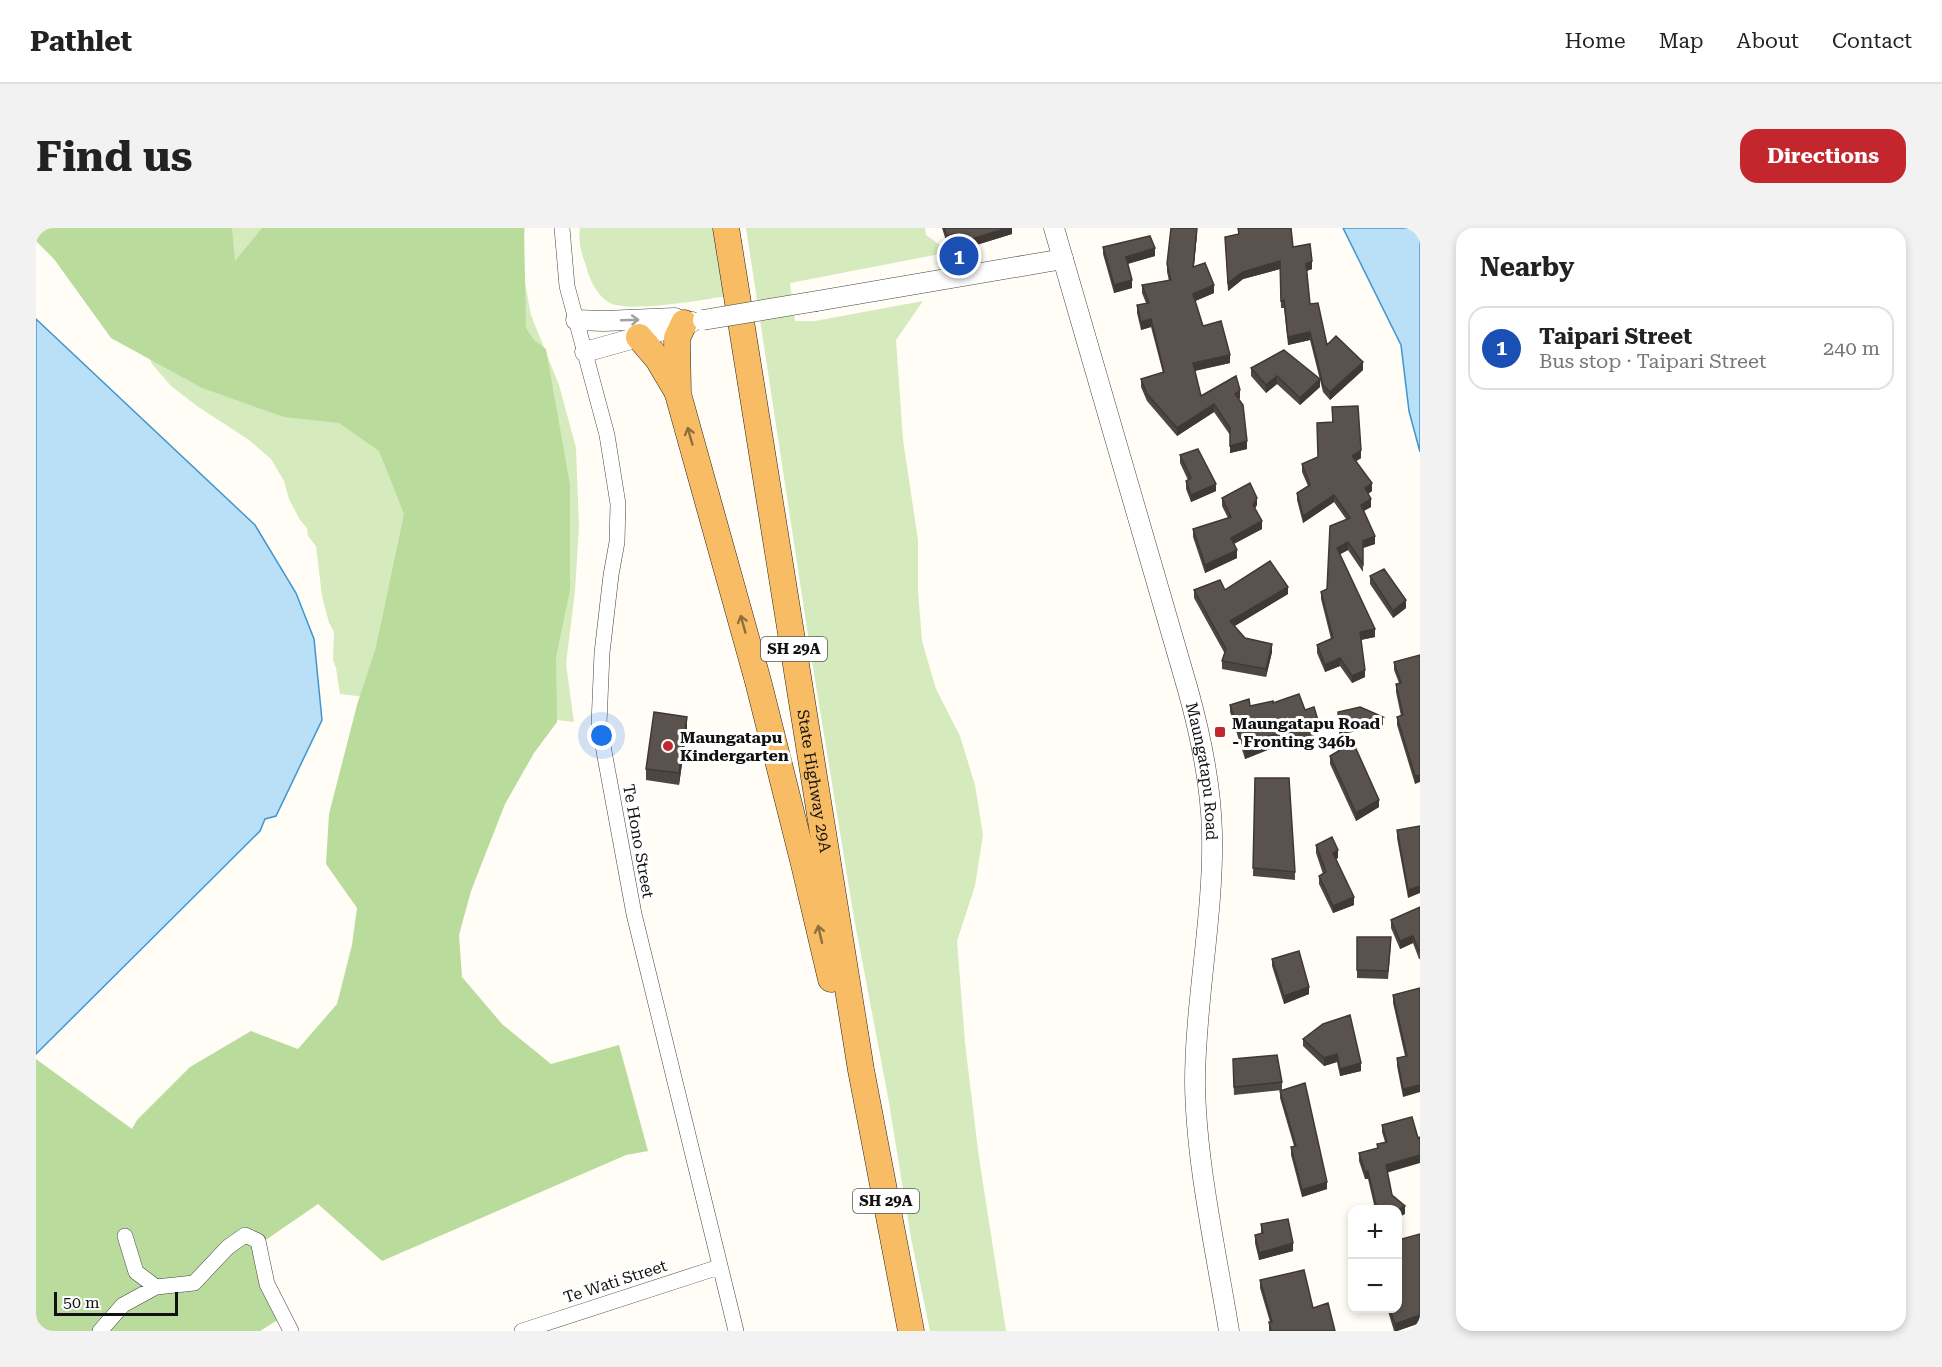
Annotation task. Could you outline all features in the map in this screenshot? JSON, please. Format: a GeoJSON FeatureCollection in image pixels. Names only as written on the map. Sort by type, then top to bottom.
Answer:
{"type":"FeatureCollection","features":[{"type":"Feature","properties":{"kind":"highway","name":"State Highway 29A"},"geometry":{"type":"LineString","coordinates":[[726,228],[861,1070],[911,1331]]}},
{"type":"Feature","properties":{"kind":"highway","name":"SH 29A"},"geometry":{"type":"LineString","coordinates":[[678,394],[677,338],[693,322]]}},
{"type":"Feature","properties":{"kind":"highway","name":"SH 29A"},"geometry":{"type":"LineString","coordinates":[[639,337],[658,359],[678,394],[758,681],[804,864],[841,1026],[861,1070]]}},
{"type":"Feature","properties":{"kind":"street","name":"Te Hono Street"},"geometry":{"type":"LineString","coordinates":[[562,228],[567,286],[607,435],[618,504],[617,542],[602,653],[599,724],[634,914],[736,1331]]}},
{"type":"Feature","properties":{"kind":"street","name":"Maungatapu Road"},"geometry":{"type":"LineString","coordinates":[[1054,228],[1188,690],[1201,738],[1209,786],[1212,846],[1195,1082],[1199,1141],[1229,1331]]}},
{"type":"Feature","properties":{"kind":"street"},"geometry":{"type":"LineString","coordinates":[[585,352],[693,322],[1063,259]]}},
{"type":"Feature","properties":{"kind":"street"},"geometry":{"type":"LineString","coordinates":[[576,320],[675,318],[693,322]]}},
{"type":"Feature","properties":{"kind":"street"},"geometry":{"type":"LineString","coordinates":[[100,1331],[123,1305],[156,1287],[194,1283],[228,1247],[244,1234],[258,1241],[267,1284],[291,1331]]}},
{"type":"Feature","properties":{"kind":"street"},"geometry":{"type":"LineString","coordinates":[[125,1236],[136,1272],[156,1287]]}},
{"type":"Feature","properties":{"kind":"street","name":"Te Wati Street"},"geometry":{"type":"LineString","coordinates":[[522,1331],[719,1267]]}},
{"type":"Feature","properties":{"kind":"green space"},"geometry":{"type":"Polygon","coordinates":[[[36,228],[232,228],[235,261],[262,228],[524,228],[526,328],[534,340],[546,349],[570,485],[570,590],[556,657],[557,722],[534,753],[505,804],[471,891],[459,935],[462,977],[502,1024],[551,1064],[619,1045],[648,1151],[626,1155],[382,1261],[318,1204],[257,1246],[289,1313],[260,1331],[36,1331],[36,1059],[132,1129],[137,1120],[190,1067],[251,1031],[298,1049],[337,1004],[352,945],[357,908],[326,864],[329,814],[357,705],[376,647],[404,514],[379,451],[339,423],[284,417],[202,388],[111,338],[54,259],[36,241],[36,228]]]}},
{"type":"Feature","properties":{"kind":"green space"},"geometry":{"type":"Polygon","coordinates":[[[163,228],[525,228],[521,262],[531,315],[559,385],[576,448],[579,527],[575,591],[566,664],[574,722],[340,694],[333,660],[334,632],[329,623],[322,596],[316,546],[308,536],[307,528],[289,499],[284,481],[271,459],[249,440],[171,386],[152,364],[149,357],[163,228]]]}},
{"type":"Feature","properties":{"kind":"green space"},"geometry":{"type":"Polygon","coordinates":[[[580,228],[715,228],[727,296],[684,303],[633,307],[610,303],[598,293],[590,279],[581,249],[580,228]]]}},
{"type":"Feature","properties":{"kind":"green space"},"geometry":{"type":"Polygon","coordinates":[[[746,228],[925,228],[926,235],[950,252],[790,283],[795,321],[815,321],[923,301],[896,340],[903,440],[918,540],[918,591],[922,641],[936,689],[960,736],[975,785],[983,835],[975,886],[957,941],[965,1043],[979,1158],[1006,1331],[930,1331],[911,1238],[888,1097],[854,918],[746,228]]]}},
{"type":"Feature","properties":{"kind":"water"},"geometry":{"type":"Polygon","coordinates":[[[1343,228],[1420,228],[1420,452],[1409,411],[1401,345],[1343,228]]]}},
{"type":"Feature","properties":{"kind":"water"},"geometry":{"type":"Polygon","coordinates":[[[36,319],[255,525],[296,593],[314,639],[322,720],[276,816],[265,819],[260,831],[36,1054],[36,319]]]}},
{"type":"Feature","properties":{"kind":"building"},"geometry":{"type":"Polygon","coordinates":[[[944,228],[1007,228],[972,239],[973,243],[958,248],[954,234],[947,236],[944,228]]]}},
{"type":"Feature","properties":{"kind":"building"},"geometry":{"type":"Polygon","coordinates":[[[1171,228],[1197,228],[1193,267],[1205,263],[1214,285],[1193,294],[1203,326],[1221,321],[1230,355],[1193,363],[1201,396],[1236,376],[1240,390],[1235,394],[1243,405],[1247,441],[1230,446],[1230,428],[1214,404],[1177,428],[1147,394],[1141,379],[1164,372],[1151,319],[1141,322],[1137,305],[1149,303],[1142,285],[1171,280],[1167,264],[1171,228]]]}},
{"type":"Feature","properties":{"kind":"building"},"geometry":{"type":"Polygon","coordinates":[[[1238,228],[1291,228],[1293,247],[1310,244],[1312,261],[1306,264],[1310,304],[1318,303],[1327,345],[1336,336],[1363,362],[1330,392],[1323,385],[1310,332],[1288,337],[1284,300],[1281,301],[1280,261],[1243,272],[1228,283],[1225,237],[1239,234],[1238,228]]]}},
{"type":"Feature","properties":{"kind":"building"},"geometry":{"type":"Polygon","coordinates":[[[1150,236],[1155,248],[1126,257],[1132,280],[1114,285],[1103,247],[1150,236]]]}},
{"type":"Feature","properties":{"kind":"building"},"geometry":{"type":"Polygon","coordinates":[[[1284,350],[1320,379],[1300,398],[1277,376],[1266,385],[1251,368],[1284,350]]]}},
{"type":"Feature","properties":{"kind":"building"},"geometry":{"type":"Polygon","coordinates":[[[1358,406],[1361,450],[1352,456],[1372,483],[1365,488],[1371,499],[1361,505],[1375,536],[1363,541],[1363,564],[1348,542],[1337,548],[1375,629],[1360,632],[1365,670],[1352,676],[1340,658],[1325,665],[1317,645],[1333,638],[1321,592],[1327,589],[1330,526],[1350,518],[1334,495],[1303,516],[1297,493],[1310,485],[1302,464],[1318,457],[1317,423],[1333,422],[1332,407],[1358,406]]]}},
{"type":"Feature","properties":{"kind":"building"},"geometry":{"type":"Polygon","coordinates":[[[1198,449],[1216,484],[1191,495],[1186,481],[1191,478],[1180,455],[1198,449]]]}},
{"type":"Feature","properties":{"kind":"building"},"geometry":{"type":"Polygon","coordinates":[[[1250,483],[1257,498],[1253,505],[1262,521],[1231,538],[1237,550],[1205,565],[1193,529],[1231,517],[1222,498],[1250,483]]]}},
{"type":"Feature","properties":{"kind":"building"},"geometry":{"type":"Polygon","coordinates":[[[1270,561],[1288,587],[1230,621],[1245,638],[1272,644],[1266,669],[1222,661],[1226,649],[1194,590],[1220,580],[1225,590],[1270,561]]]}},
{"type":"Feature","properties":{"kind":"building"},"geometry":{"type":"Polygon","coordinates":[[[1384,569],[1406,600],[1393,611],[1370,576],[1384,569]]]}},
{"type":"Feature","properties":{"kind":"building"},"geometry":{"type":"Polygon","coordinates":[[[1420,655],[1420,775],[1415,776],[1397,717],[1403,715],[1396,684],[1401,683],[1394,662],[1420,655]]]}},
{"type":"Feature","properties":{"kind":"building"},"geometry":{"type":"Polygon","coordinates":[[[1299,694],[1305,710],[1314,707],[1320,727],[1268,736],[1270,742],[1245,751],[1230,705],[1249,699],[1250,706],[1273,701],[1273,703],[1299,694]]]}},
{"type":"Feature","properties":{"kind":"building"},"geometry":{"type":"Polygon","coordinates":[[[1360,707],[1383,717],[1339,727],[1338,712],[1360,707]]]}},
{"type":"Feature","properties":{"kind":"building"},"geometry":{"type":"Polygon","coordinates":[[[654,712],[687,717],[679,773],[646,769],[654,712]]]}},
{"type":"Feature","properties":{"kind":"building"},"geometry":{"type":"Polygon","coordinates":[[[1353,742],[1379,800],[1356,813],[1330,756],[1353,742]]]}},
{"type":"Feature","properties":{"kind":"building"},"geometry":{"type":"Polygon","coordinates":[[[1255,778],[1289,778],[1295,872],[1253,868],[1255,778]]]}},
{"type":"Feature","properties":{"kind":"building"},"geometry":{"type":"Polygon","coordinates":[[[1420,826],[1420,886],[1408,890],[1397,830],[1420,826]]]}},
{"type":"Feature","properties":{"kind":"building"},"geometry":{"type":"Polygon","coordinates":[[[1332,837],[1338,850],[1333,853],[1354,897],[1333,906],[1319,876],[1326,872],[1316,845],[1332,837]]]}},
{"type":"Feature","properties":{"kind":"building"},"geometry":{"type":"Polygon","coordinates":[[[1420,907],[1419,951],[1413,936],[1400,941],[1391,920],[1420,907]]]}},
{"type":"Feature","properties":{"kind":"building"},"geometry":{"type":"Polygon","coordinates":[[[1357,937],[1391,937],[1388,971],[1357,970],[1357,937]]]}},
{"type":"Feature","properties":{"kind":"building"},"geometry":{"type":"Polygon","coordinates":[[[1299,951],[1309,987],[1284,996],[1272,959],[1299,951]]]}},
{"type":"Feature","properties":{"kind":"building"},"geometry":{"type":"Polygon","coordinates":[[[1420,988],[1420,1085],[1403,1089],[1397,1058],[1407,1056],[1393,995],[1420,988]]]}},
{"type":"Feature","properties":{"kind":"building"},"geometry":{"type":"Polygon","coordinates":[[[1350,1015],[1361,1063],[1340,1069],[1337,1054],[1324,1058],[1303,1039],[1323,1024],[1350,1015]]]}},
{"type":"Feature","properties":{"kind":"building"},"geometry":{"type":"Polygon","coordinates":[[[1277,1055],[1282,1082],[1234,1087],[1233,1059],[1277,1055]]]}},
{"type":"Feature","properties":{"kind":"building"},"geometry":{"type":"Polygon","coordinates":[[[1305,1083],[1327,1182],[1302,1190],[1291,1147],[1296,1146],[1280,1091],[1305,1083]]]}},
{"type":"Feature","properties":{"kind":"building"},"geometry":{"type":"Polygon","coordinates":[[[1412,1117],[1418,1138],[1420,1137],[1420,1155],[1386,1165],[1392,1195],[1405,1206],[1402,1208],[1402,1205],[1376,1205],[1368,1171],[1365,1172],[1359,1153],[1378,1148],[1377,1144],[1387,1142],[1382,1125],[1412,1117]]]}},
{"type":"Feature","properties":{"kind":"building"},"geometry":{"type":"Polygon","coordinates":[[[1288,1219],[1293,1243],[1259,1253],[1255,1235],[1263,1233],[1261,1224],[1288,1219]]]}},
{"type":"Feature","properties":{"kind":"building"},"geometry":{"type":"Polygon","coordinates":[[[1420,1234],[1420,1315],[1395,1324],[1391,1313],[1402,1313],[1402,1239],[1420,1234]]]}},
{"type":"Feature","properties":{"kind":"building"},"geometry":{"type":"Polygon","coordinates":[[[1304,1270],[1313,1308],[1328,1303],[1335,1331],[1271,1331],[1269,1322],[1272,1322],[1260,1280],[1304,1270]]]}},
{"type":"Feature","properties":{"kind":"place","name":"Taipari Street"},"geometry":{"type":"Point","coordinates":[959,256]}},
{"type":"Feature","properties":{"kind":"place","name":"Maungatapu Road - Fronting 346b"},"geometry":{"type":"Point","coordinates":[1220,732]}},
{"type":"Feature","properties":{"kind":"place","name":"Maungatapu Kindergarten"},"geometry":{"type":"Point","coordinates":[668,746]}}]}
